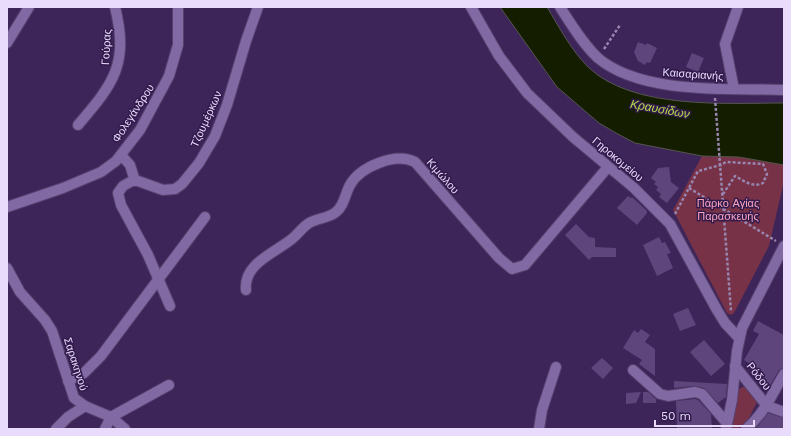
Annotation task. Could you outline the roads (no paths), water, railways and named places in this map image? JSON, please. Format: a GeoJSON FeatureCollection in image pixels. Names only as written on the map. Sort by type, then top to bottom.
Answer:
{"type":"FeatureCollection","features":[{"type":"Feature","properties":{"kind":"street"},"geometry":{"type":"LineString","coordinates":[[7,43],[29,7]]}},
{"type":"Feature","properties":{"kind":"street","name":"Γούρας"},"geometry":{"type":"LineString","coordinates":[[78,125],[109,87],[117,70],[120,34],[115,7]]}},
{"type":"Feature","properties":{"kind":"street","name":"Φολεγάνδρου"},"geometry":{"type":"LineString","coordinates":[[7,208],[64,188],[102,172],[112,166],[143,125],[169,76],[178,45],[178,7]]}},
{"type":"Feature","properties":{"kind":"street","name":"Τζουμέρκων"},"geometry":{"type":"LineString","coordinates":[[135,181],[163,190],[175,190],[182,184],[199,163],[215,136],[225,111],[258,7]]}},
{"type":"Feature","properties":{"kind":"street","name":"Γηροκομείου"},"geometry":{"type":"LineString","coordinates":[[471,7],[499,56],[519,85],[540,108],[634,188],[670,224],[724,323],[739,338]]}},
{"type":"Feature","properties":{"kind":"street","name":"Καισαριανής"},"geometry":{"type":"LineString","coordinates":[[560,7],[585,43],[599,58],[627,74],[646,81],[680,87],[784,90]]}},
{"type":"Feature","properties":{"kind":"street"},"geometry":{"type":"LineString","coordinates":[[734,89],[725,44],[738,7]]}},
{"type":"Feature","properties":{"kind":"street"},"geometry":{"type":"LineString","coordinates":[[121,155],[130,165],[135,181],[123,186],[119,191],[118,197],[159,280],[170,306]]}},
{"type":"Feature","properties":{"kind":"street","name":"Κιμώλου"},"geometry":{"type":"LineString","coordinates":[[246,290],[247,277],[263,259],[294,238],[306,224],[337,212],[342,206],[353,181],[364,171],[379,163],[406,159],[415,162],[499,258],[512,269],[521,267],[532,257],[608,167]]}},
{"type":"Feature","properties":{"kind":"street"},"geometry":{"type":"LineString","coordinates":[[68,381],[84,373],[101,356],[205,218]]}},
{"type":"Feature","properties":{"kind":"street"},"geometry":{"type":"LineString","coordinates":[[726,426],[732,400],[739,338],[747,318],[784,246]]}},
{"type":"Feature","properties":{"kind":"street","name":"Σαρακηνού"},"geometry":{"type":"LineString","coordinates":[[8,274],[20,292],[40,314],[52,331],[74,398],[85,406],[111,417],[124,429]]}},
{"type":"Feature","properties":{"kind":"street","name":"Ρόδου"},"geometry":{"type":"LineString","coordinates":[[735,366],[767,406],[784,412]]}},
{"type":"Feature","properties":{"kind":"street"},"geometry":{"type":"LineString","coordinates":[[539,429],[542,410],[556,367]]}},
{"type":"Feature","properties":{"kind":"street"},"geometry":{"type":"LineString","coordinates":[[633,370],[660,394],[668,396],[695,392],[702,394],[726,426]]}},
{"type":"Feature","properties":{"kind":"street"},"geometry":{"type":"LineString","coordinates":[[746,429],[756,420],[767,406],[784,374]]}},
{"type":"Feature","properties":{"kind":"street"},"geometry":{"type":"LineString","coordinates":[[104,429],[111,417],[169,385]]}},
{"type":"Feature","properties":{"kind":"street"},"geometry":{"type":"LineString","coordinates":[[56,429],[68,417],[85,406]]}},
{"type":"Feature","properties":{"kind":"water","name":"Κραυσίδων"},"geometry":{"type":"Polygon","coordinates":[[[500,7],[547,7],[571,46],[588,67],[607,81],[629,91],[681,101],[708,103],[784,103],[784,165],[739,157],[702,156],[635,143],[616,133],[599,123],[557,87],[500,7]]]}},
{"type":"Feature","properties":{"kind":"park label","name":"Πάρκο Αγίας Παρασκευής"},"geometry":{"type":"Point","coordinates":[728,209]}}]}
